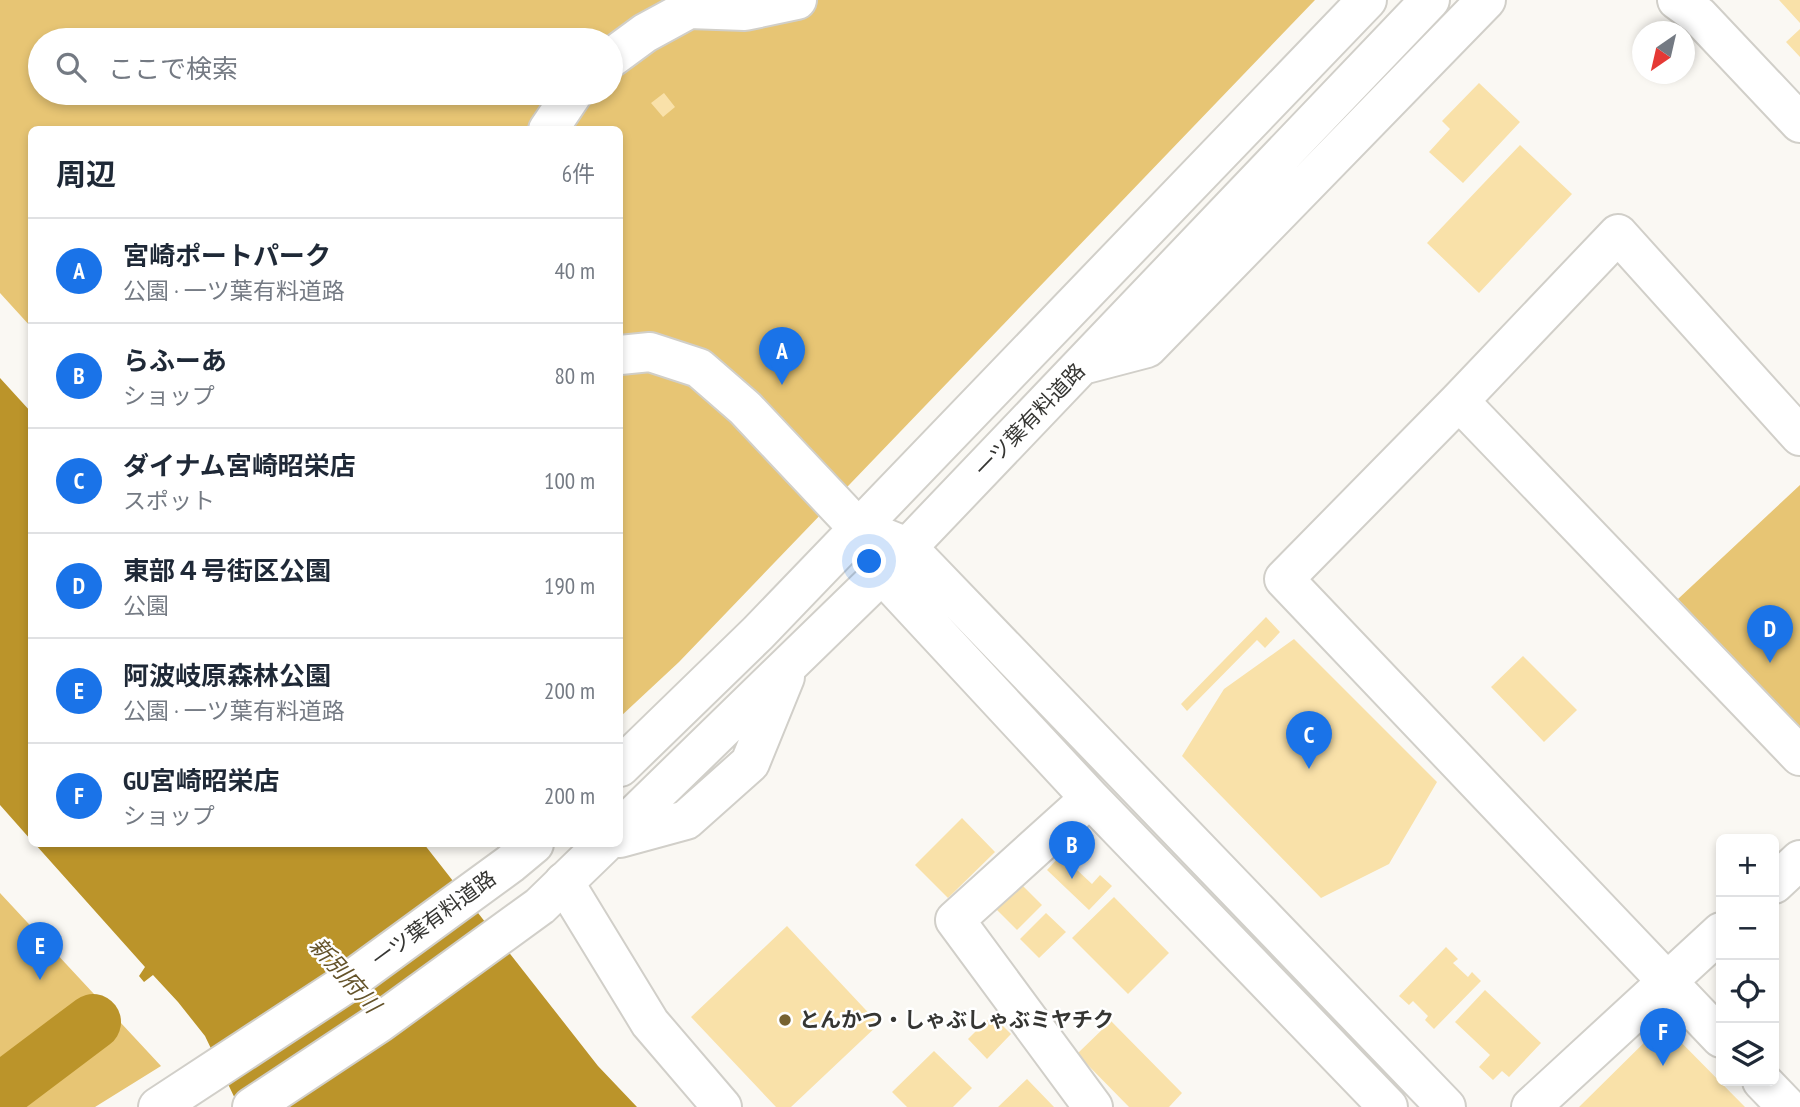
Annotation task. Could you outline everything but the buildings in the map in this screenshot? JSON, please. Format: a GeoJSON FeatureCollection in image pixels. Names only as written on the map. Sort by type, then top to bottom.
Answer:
{"type":"FeatureCollection","features":[{"type":"Feature","properties":{"kind":"street"},"geometry":{"type":"LineString","coordinates":[[623,49],[645,33],[689,9],[745,11],[797,0]]}},
{"type":"Feature","properties":{"kind":"street"},"geometry":{"type":"LineString","coordinates":[[623,765],[758,633],[1367,0]]}},
{"type":"Feature","properties":{"kind":"street","name":"一ツ葉有料道路"},"geometry":{"type":"LineString","coordinates":[[623,826],[894,561],[1430,0]]}},
{"type":"Feature","properties":{"kind":"street"},"geometry":{"type":"LineString","coordinates":[[1082,365],[1147,348],[1486,0]]}},
{"type":"Feature","properties":{"kind":"street"},"geometry":{"type":"LineString","coordinates":[[1692,5],[1800,123]]}},
{"type":"Feature","properties":{"kind":"street"},"geometry":{"type":"LineString","coordinates":[[551,126],[565,105]]}},
{"type":"Feature","properties":{"kind":"street"},"geometry":{"type":"LineString","coordinates":[[1716,1033],[1284,579],[1618,234],[1800,436]]}},
{"type":"Feature","properties":{"kind":"street"},"geometry":{"type":"LineString","coordinates":[[623,355],[650,352],[699,368],[745,408],[858,528],[1446,1107]]}},
{"type":"Feature","properties":{"kind":"street"},"geometry":{"type":"LineString","coordinates":[[1459,401],[1800,756]]}},
{"type":"Feature","properties":{"kind":"street"},"geometry":{"type":"LineString","coordinates":[[894,561],[1090,798],[1388,1107]]}},
{"type":"Feature","properties":{"kind":"street"},"geometry":{"type":"LineString","coordinates":[[623,837],[686,820],[750,763],[791,662]]}},
{"type":"Feature","properties":{"kind":"street"},"geometry":{"type":"LineString","coordinates":[[1090,798],[955,920],[1093,1107]]}},
{"type":"Feature","properties":{"kind":"street"},"geometry":{"type":"LineString","coordinates":[[252,1107],[379,1023],[552,894],[601,847]]}},
{"type":"Feature","properties":{"kind":"street","name":"一ツ葉有料道路"},"geometry":{"type":"LineString","coordinates":[[168,1101],[347,982],[522,854]]}},
{"type":"Feature","properties":{"kind":"street"},"geometry":{"type":"LineString","coordinates":[[1779,879],[1800,860]]}},
{"type":"Feature","properties":{"kind":"street"},"geometry":{"type":"LineString","coordinates":[[552,894],[650,1023],[722,1107]]}},
{"type":"Feature","properties":{"kind":"street"},"geometry":{"type":"LineString","coordinates":[[1531,1107],[1716,937]]}},
{"type":"Feature","properties":{"kind":"street"},"geometry":{"type":"LineString","coordinates":[[1767,1086],[1787,1107]]}},
{"type":"Feature","properties":{"kind":"shaded area"},"geometry":{"type":"Polygon","coordinates":[[[0,0],[1315,0],[679,662],[623,714],[623,126],[28,126],[28,324],[0,293],[0,0]]]}},
{"type":"Feature","properties":{"kind":"shaded area"},"geometry":{"type":"Polygon","coordinates":[[[1800,485],[1800,727],[1678,599],[1800,485]]]}},
{"type":"Feature","properties":{"kind":"shaded area"},"geometry":{"type":"Polygon","coordinates":[[[0,893],[161,1066],[95,1107],[0,1107],[0,893]]]}},
{"type":"Feature","properties":{"kind":"water"},"geometry":{"type":"Polygon","coordinates":[[[0,378],[28,409],[28,837],[0,805],[0,378]]]}},
{"type":"Feature","properties":{"kind":"water","name":"新別府川"},"geometry":{"type":"Polygon","coordinates":[[[38,847],[426,847],[598,1066],[637,1107],[239,1107],[205,1036],[153,975],[144,982],[139,976],[145,967],[38,847]]]}},
{"type":"Feature","properties":{"kind":"waterway"},"geometry":{"type":"LineString","coordinates":[[0,1092],[93,1022]]}},
{"type":"Feature","properties":{"kind":"place","name":"宮崎ポートパーク"},"geometry":{"type":"Point","coordinates":[782,385]}},
{"type":"Feature","properties":{"kind":"place","name":"東部４号街区公園"},"geometry":{"type":"Point","coordinates":[1770,663]}},
{"type":"Feature","properties":{"kind":"place","name":"ダイナム宮崎昭栄店"},"geometry":{"type":"Point","coordinates":[1309,769]}},
{"type":"Feature","properties":{"kind":"place","name":"らふーあ"},"geometry":{"type":"Point","coordinates":[1072,879]}},
{"type":"Feature","properties":{"kind":"place","name":"阿波岐原森林公園"},"geometry":{"type":"Point","coordinates":[40,980]}},
{"type":"Feature","properties":{"kind":"place","name":"とんかつ・しゃぶしゃぶミヤチク"},"geometry":{"type":"Point","coordinates":[785,1020]}},
{"type":"Feature","properties":{"kind":"place","name":"GU宮崎昭栄店"},"geometry":{"type":"Point","coordinates":[1663,1066]}}]}
